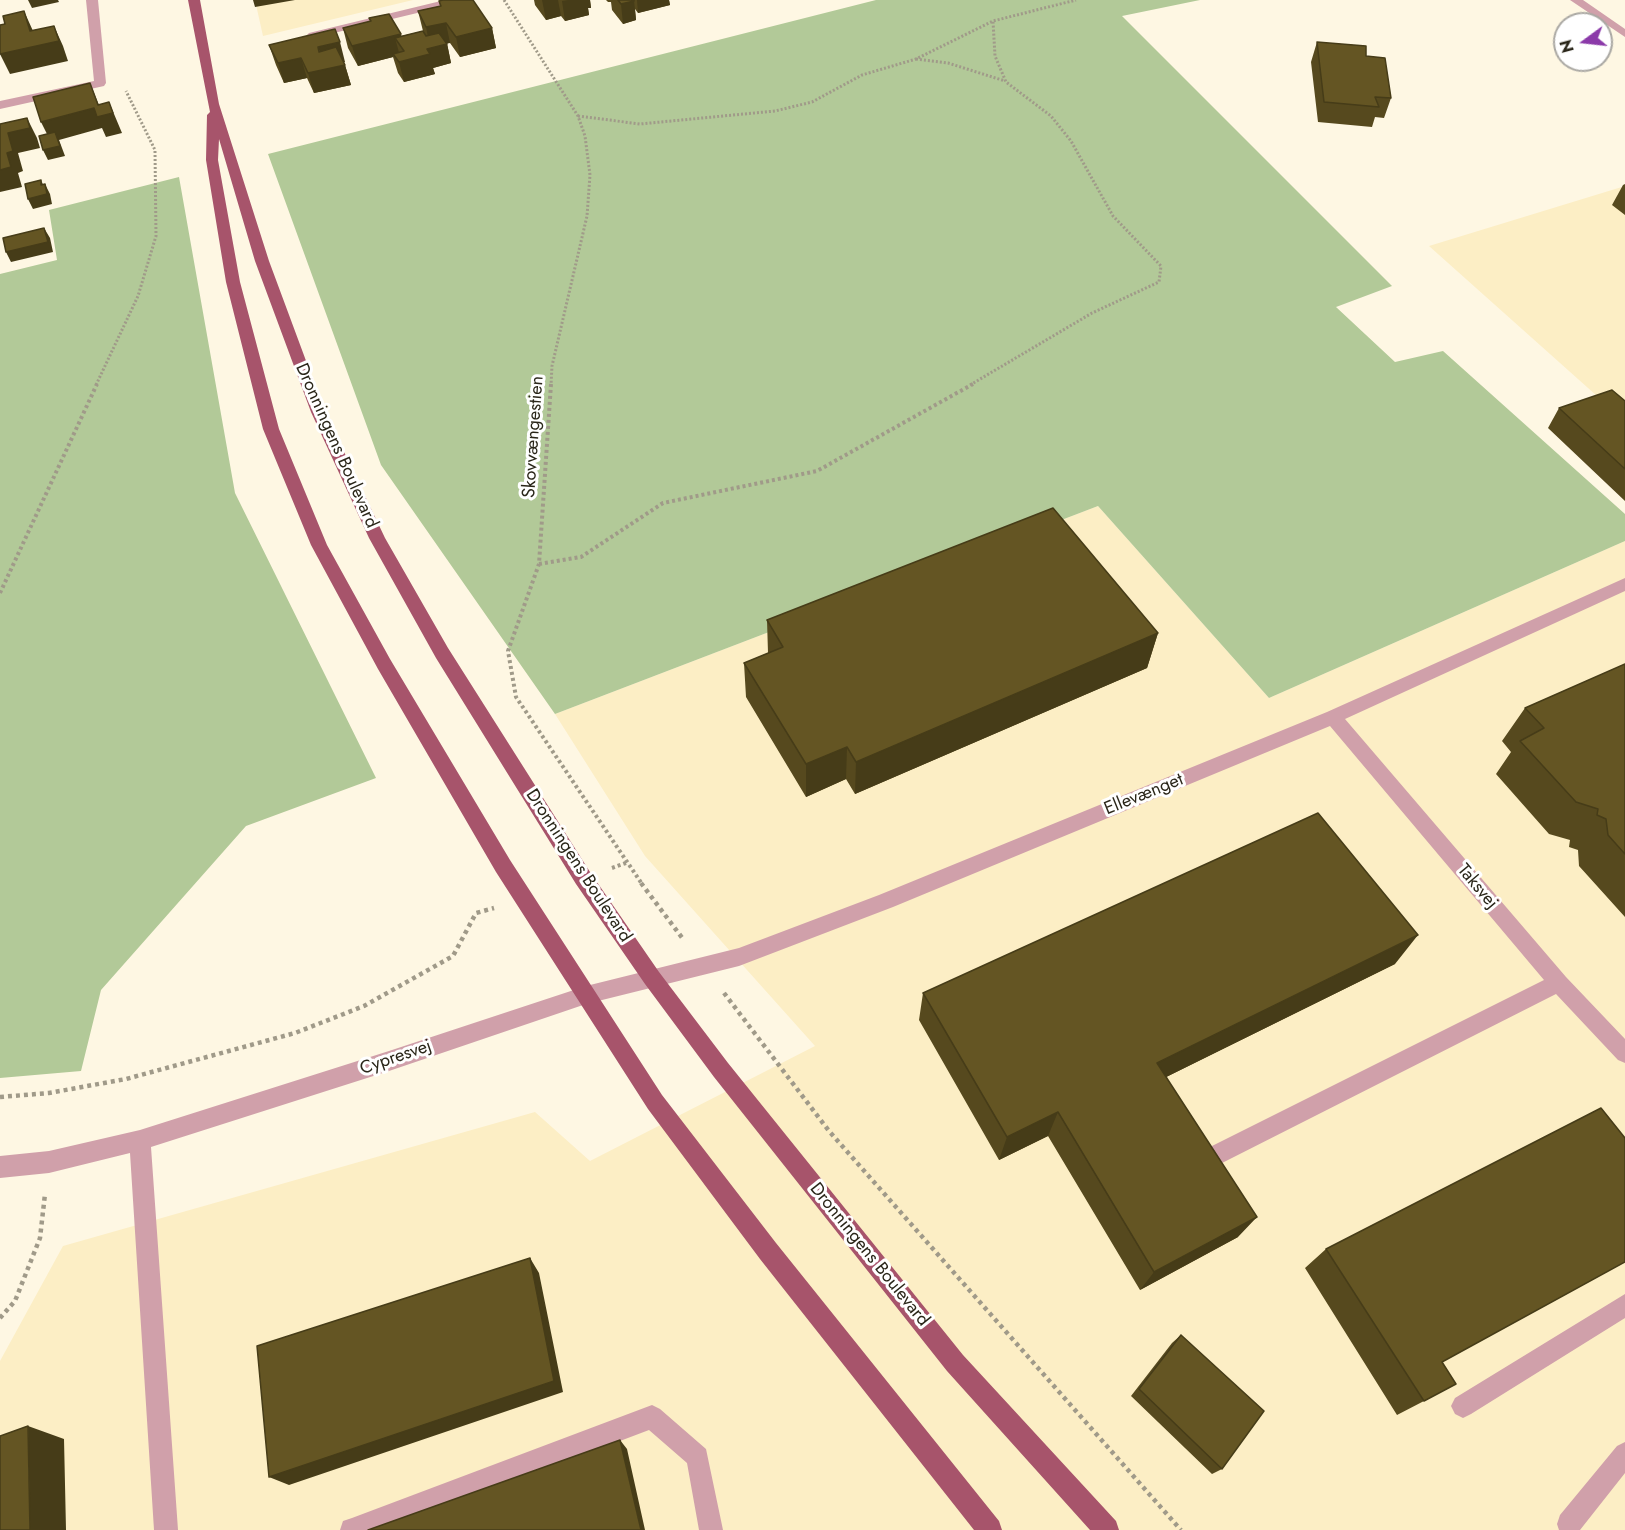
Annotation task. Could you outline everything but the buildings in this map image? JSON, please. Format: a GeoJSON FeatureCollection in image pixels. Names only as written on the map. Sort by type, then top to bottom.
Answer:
{"type":"FeatureCollection","features":[{"type":"Feature","properties":{"kind":"main road","name":"Dronningens Boulevard"},"geometry":{"type":"LineString","coordinates":[[194,0],[213,104],[262,261],[318,412],[377,538],[442,653],[583,878],[652,978],[721,1070],[955,1363],[1107,1530]]}},
{"type":"Feature","properties":{"kind":"main road","name":"Dronningens Boulevard"},"geometry":{"type":"LineString","coordinates":[[213,104],[212,160],[233,282],[271,429],[319,545],[384,664],[524,898],[656,1102],[768,1251],[990,1530]]}},
{"type":"Feature","properties":{"kind":"street"},"geometry":{"type":"LineString","coordinates":[[0,105],[99,83],[92,0]]}},
{"type":"Feature","properties":{"kind":"street"},"geometry":{"type":"LineString","coordinates":[[305,37],[456,0]]}},
{"type":"Feature","properties":{"kind":"street"},"geometry":{"type":"LineString","coordinates":[[1576,0],[1625,34]]}},
{"type":"Feature","properties":{"kind":"street","name":"Ellevænget"},"geometry":{"type":"LineString","coordinates":[[652,978],[739,957],[886,901],[1333,717],[1625,584]]}},
{"type":"Feature","properties":{"kind":"street","name":"Taksvej"},"geometry":{"type":"LineString","coordinates":[[1333,717],[1558,983],[1625,1053]]}},
{"type":"Feature","properties":{"kind":"street","name":"Cypresvej"},"geometry":{"type":"LineString","coordinates":[[0,1167],[49,1162],[140,1140],[389,1061],[512,1018],[652,978]]}},
{"type":"Feature","properties":{"kind":"street"},"geometry":{"type":"LineString","coordinates":[[1218,1154],[1558,983]]}},
{"type":"Feature","properties":{"kind":"street"},"geometry":{"type":"LineString","coordinates":[[140,1140],[166,1530]]}},
{"type":"Feature","properties":{"kind":"street"},"geometry":{"type":"LineString","coordinates":[[1463,1406],[1625,1305]]}},
{"type":"Feature","properties":{"kind":"street"},"geometry":{"type":"LineString","coordinates":[[352,1530],[652,1417],[698,1457],[711,1530]]}},
{"type":"Feature","properties":{"kind":"street"},"geometry":{"type":"LineString","coordinates":[[1569,1524],[1625,1454]]}},
{"type":"Feature","properties":{"kind":"path","name":"Skovvængestien"},"geometry":{"type":"LineString","coordinates":[[504,0],[578,116],[585,136],[590,175],[587,216],[552,366],[539,564],[508,651],[516,697],[626,863],[829,1131],[1181,1530]]}},
{"type":"Feature","properties":{"kind":"path"},"geometry":{"type":"LineString","coordinates":[[578,116],[640,124],[776,111],[812,102],[862,75],[916,59],[993,21],[1076,0]]}},
{"type":"Feature","properties":{"kind":"path"},"geometry":{"type":"LineString","coordinates":[[993,21],[995,56],[1006,82]]}},
{"type":"Feature","properties":{"kind":"path"},"geometry":{"type":"LineString","coordinates":[[539,564],[581,557],[663,503],[817,471],[951,397],[1092,313],[1159,282],[1161,266],[1113,216],[1071,141],[1051,116],[1006,82],[957,66],[916,59]]}},
{"type":"Feature","properties":{"kind":"path"},"geometry":{"type":"LineString","coordinates":[[0,593],[138,296],[156,236],[155,150],[123,85],[99,83]]}},
{"type":"Feature","properties":{"kind":"path"},"geometry":{"type":"LineString","coordinates":[[583,878],[626,863]]}},
{"type":"Feature","properties":{"kind":"path"},"geometry":{"type":"LineString","coordinates":[[0,1097],[49,1093],[126,1079],[305,1029],[364,1006],[412,981],[453,956],[476,914],[524,898]]}},
{"type":"Feature","properties":{"kind":"path"},"geometry":{"type":"LineString","coordinates":[[0,1318],[15,1301],[40,1238],[49,1162]]}},
{"type":"Feature","properties":{"kind":"shaded area"},"geometry":{"type":"Polygon","coordinates":[[[255,0],[413,0],[263,36],[255,0]]]}},
{"type":"Feature","properties":{"kind":"shaded area"},"geometry":{"type":"Polygon","coordinates":[[[1625,186],[1625,421],[1429,246],[1625,186]]]}},
{"type":"Feature","properties":{"kind":"shaded area"},"geometry":{"type":"Polygon","coordinates":[[[1098,506],[1269,698],[1625,541],[1625,1530],[0,1530],[0,1361],[63,1246],[535,1112],[590,1161],[815,1046],[645,856],[555,714],[1098,506]]]}},
{"type":"Feature","properties":{"kind":"green space"},"geometry":{"type":"Polygon","coordinates":[[[876,0],[1200,0],[1122,16],[1392,286],[1336,307],[1395,362],[1443,351],[1625,514],[1625,541],[1269,698],[1098,506],[555,714],[381,465],[268,154],[876,0]]]}},
{"type":"Feature","properties":{"kind":"green space"},"geometry":{"type":"Polygon","coordinates":[[[179,177],[235,493],[376,778],[246,826],[101,990],[81,1071],[0,1078],[0,274],[57,260],[49,210],[179,177]]]}}]}
